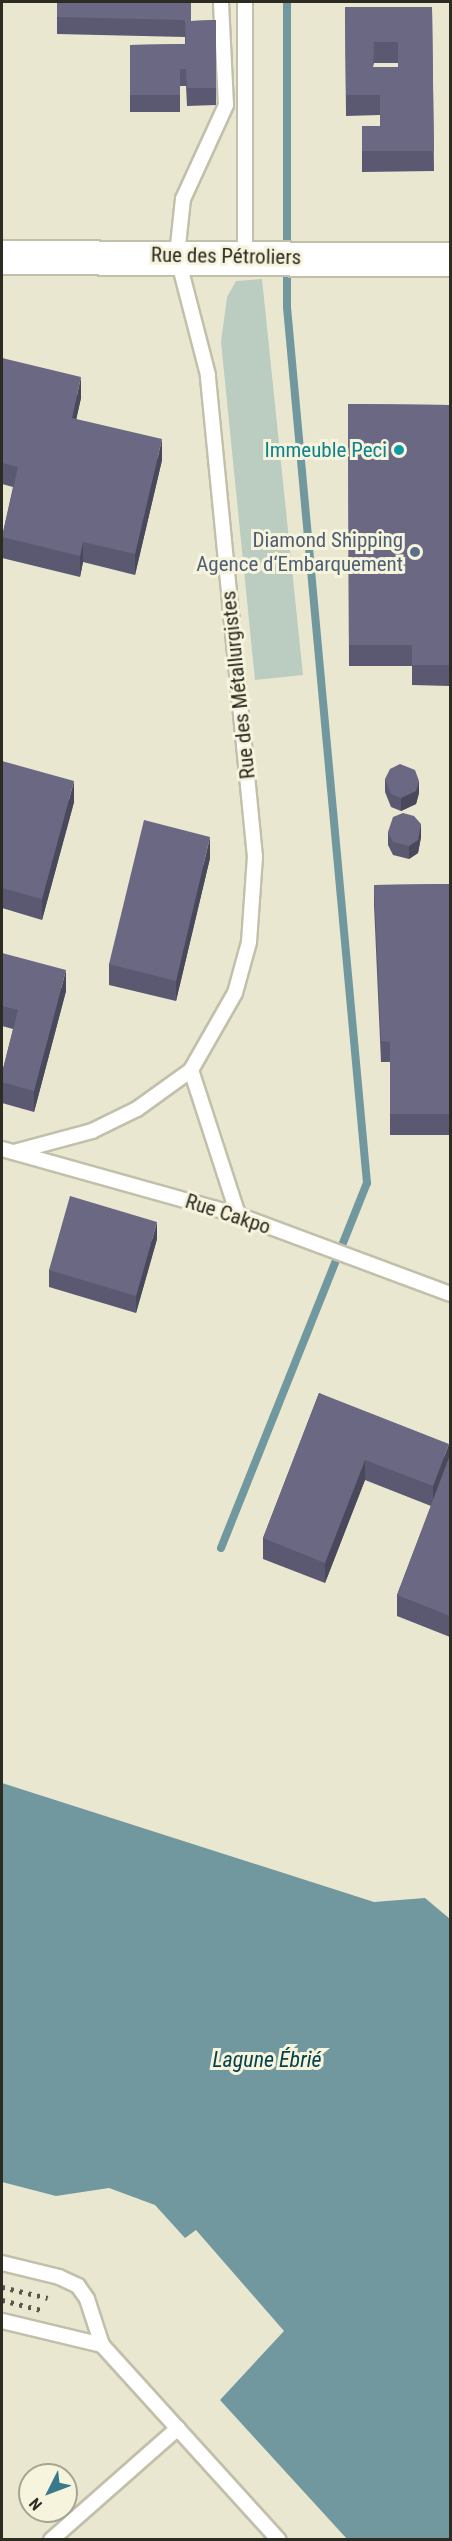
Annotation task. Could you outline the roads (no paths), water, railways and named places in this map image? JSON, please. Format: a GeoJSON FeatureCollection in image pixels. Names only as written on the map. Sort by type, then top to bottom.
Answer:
{"type":"FeatureCollection","features":[{"type":"Feature","properties":{"kind":"street","name":"Rue des Pétroliers"},"geometry":{"type":"LineString","coordinates":[[2,257],[177,255],[450,259]]}},
{"type":"Feature","properties":{"kind":"lane"},"geometry":{"type":"LineString","coordinates":[[177,255],[183,199],[226,105],[221,2]]}},
{"type":"Feature","properties":{"kind":"lane"},"geometry":{"type":"LineString","coordinates":[[245,2],[251,256]]}},
{"type":"Feature","properties":{"kind":"lane","name":"Rue des Métallurgistes"},"geometry":{"type":"LineString","coordinates":[[8,1151],[92,1131],[137,1109],[192,1070],[234,993],[249,942],[255,857],[208,375],[177,255]]}},
{"type":"Feature","properties":{"kind":"lane"},"geometry":{"type":"LineString","coordinates":[[192,1070],[238,1215]]}},
{"type":"Feature","properties":{"kind":"lane","name":"Rue Cakpo"},"geometry":{"type":"LineString","coordinates":[[8,1151],[238,1215],[364,1260],[450,1294]]}},
{"type":"Feature","properties":{"kind":"lane"},"geometry":{"type":"LineString","coordinates":[[2,2263],[59,2277],[78,2286],[87,2299],[102,2345],[279,2540]]}},
{"type":"Feature","properties":{"kind":"lane"},"geometry":{"type":"LineString","coordinates":[[2,2321],[102,2345]]}},
{"type":"Feature","properties":{"kind":"lane"},"geometry":{"type":"LineString","coordinates":[[51,2540],[178,2428]]}},
{"type":"Feature","properties":{"kind":"water","name":"Lagune Ébrié"},"geometry":{"type":"Polygon","coordinates":[[[2,1783],[374,1902],[425,1898],[450,1919],[450,2539],[347,2539],[220,2400],[284,2331],[196,2230],[185,2238],[155,2205],[109,2188],[56,2196],[2,2182],[2,1783]]]}},
{"type":"Feature","properties":{"kind":"waterway"},"geometry":{"type":"LineString","coordinates":[[287,2],[287,252]]}},
{"type":"Feature","properties":{"kind":"waterway"},"geometry":{"type":"LineString","coordinates":[[221,1548],[367,1183],[287,307],[287,267]]}},
{"type":"Feature","properties":{"kind":"railway"},"geometry":{"type":"LineString","coordinates":[[2,2287],[48,2298]]}},
{"type":"Feature","properties":{"kind":"railway"},"geometry":{"type":"LineString","coordinates":[[2,2300],[45,2311]]}},
{"type":"Feature","properties":{"kind":"place","name":"Immeuble Peci"},"geometry":{"type":"Point","coordinates":[399,450]}},
{"type":"Feature","properties":{"kind":"place","name":"Diamond Shipping Agence d‘Embarquement"},"geometry":{"type":"Point","coordinates":[415,552]}}]}
